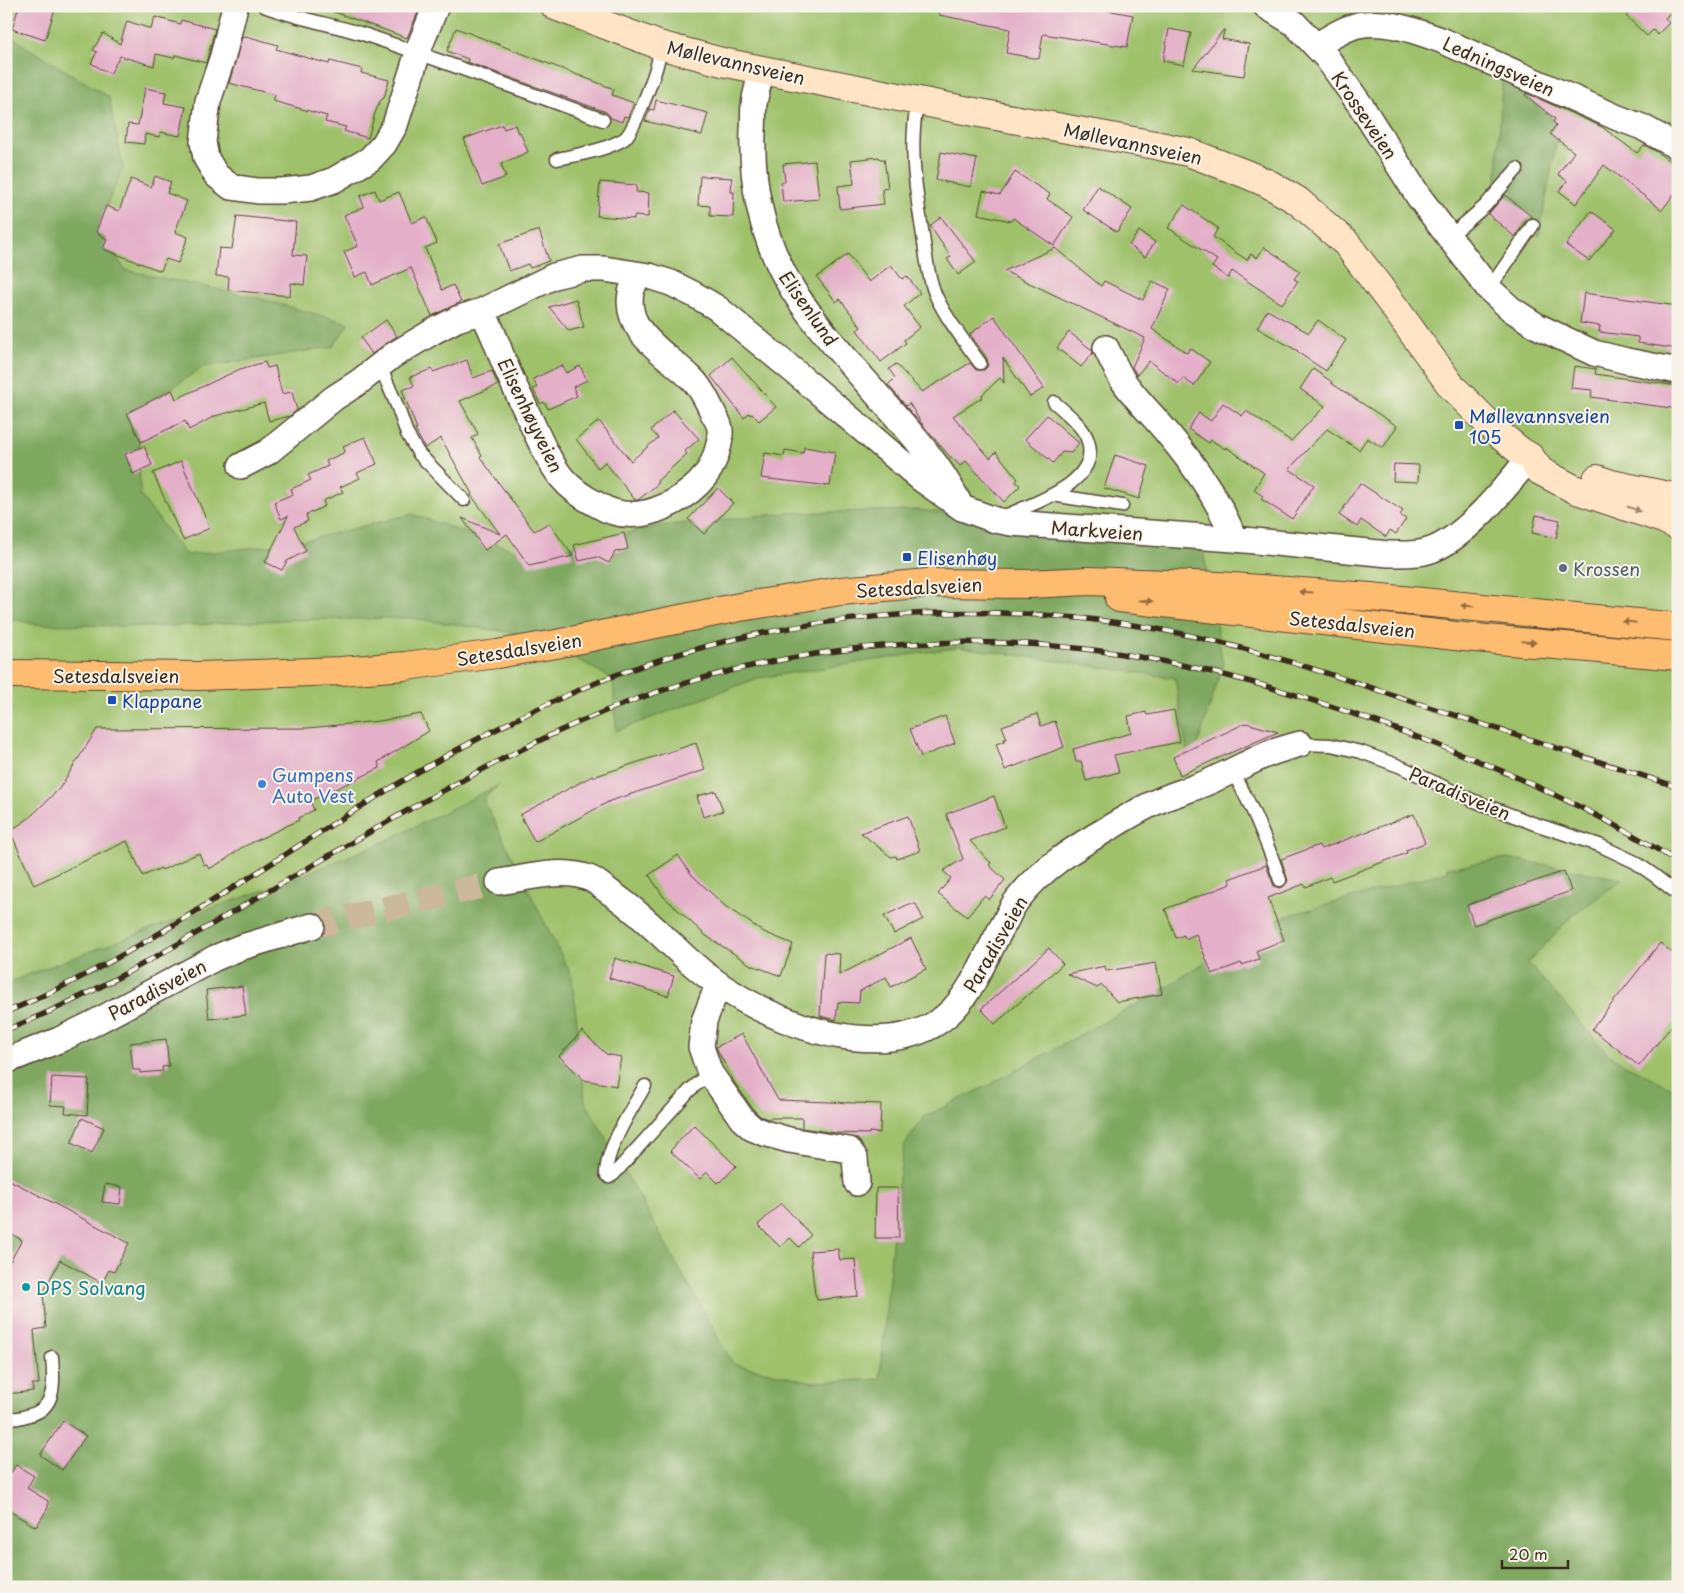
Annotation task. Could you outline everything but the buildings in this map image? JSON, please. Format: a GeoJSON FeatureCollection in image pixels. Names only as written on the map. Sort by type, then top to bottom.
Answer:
{"type":"FeatureCollection","features":[{"type":"Feature","properties":{"kind":"highway","name":"Setesdalsveien"},"geometry":{"type":"LineString","coordinates":[[6,674],[199,676],[405,666],[556,644],[740,607],[841,591],[928,582],[1028,584],[1090,581],[1218,586],[1381,598],[1678,627]]}},
{"type":"Feature","properties":{"kind":"highway","name":"Setesdalsveien"},"geometry":{"type":"LineString","coordinates":[[1028,584],[1092,595],[1410,631],[1678,656]]}},
{"type":"Feature","properties":{"kind":"main road","name":"Møllevannsveien"},"geometry":{"type":"LineString","coordinates":[[555,6],[659,45],[762,70],[1188,152],[1269,184],[1298,201],[1346,243],[1452,388],[1500,435],[1530,457]]}},
{"type":"Feature","properties":{"kind":"main road"},"geometry":{"type":"LineString","coordinates":[[1530,457],[1548,459],[1566,468],[1611,484],[1678,498]]}},
{"type":"Feature","properties":{"kind":"main road"},"geometry":{"type":"LineString","coordinates":[[1530,457],[1540,471],[1561,484],[1663,519],[1678,526]]}},
{"type":"Feature","properties":{"kind":"street"},"geometry":{"type":"LineString","coordinates":[[235,6],[223,56],[208,101],[203,142],[206,158],[216,175],[231,187],[258,191],[311,188],[334,180],[370,159],[384,144],[395,125],[436,6]]}},
{"type":"Feature","properties":{"kind":"street","name":"Krosseveien"},"geometry":{"type":"LineString","coordinates":[[1266,6],[1294,23],[1327,58],[1361,106],[1419,197],[1489,289],[1511,309],[1537,326],[1594,353],[1627,362],[1678,371]]}},
{"type":"Feature","properties":{"kind":"street","name":"Ledningsveien"},"geometry":{"type":"LineString","coordinates":[[1316,46],[1334,35],[1359,25],[1392,26],[1423,34],[1441,40],[1642,127],[1678,146]]}},
{"type":"Feature","properties":{"kind":"street","name":"Elisenlund"},"geometry":{"type":"LineString","coordinates":[[762,70],[754,104],[752,158],[758,203],[780,267],[805,307],[832,343],[929,453],[949,483],[962,508]]}},
{"type":"Feature","properties":{"kind":"street"},"geometry":{"type":"LineString","coordinates":[[241,466],[268,452],[334,398],[392,356],[434,331],[458,319],[482,311],[554,276],[583,269],[604,269],[650,276],[671,282],[717,308],[920,478],[962,508]]}},
{"type":"Feature","properties":{"kind":"street","name":"Elisenhøyveien"},"geometry":{"type":"LineString","coordinates":[[482,311],[536,434],[562,478],[581,496],[604,509],[627,515],[643,514],[662,508],[690,491],[702,479],[713,464],[720,445],[720,429],[711,408],[693,379],[651,343],[638,326],[631,306],[631,293],[638,275]]}},
{"type":"Feature","properties":{"kind":"street"},"geometry":{"type":"LineString","coordinates":[[1106,348],[1122,379],[1171,437],[1216,500],[1234,539]]}},
{"type":"Feature","properties":{"kind":"street","name":"Markveien"},"geometry":{"type":"LineString","coordinates":[[962,508],[995,520],[1048,526],[1234,539],[1389,554],[1413,554],[1428,551],[1445,544],[1461,534],[1530,457]]}},
{"type":"Feature","properties":{"kind":"street","name":"Paradisveien"},"geometry":{"type":"LineString","coordinates":[[499,882],[555,874],[590,879],[643,917],[689,961],[718,985],[752,1005],[782,1019],[815,1030],[866,1038],[889,1038],[915,1034],[936,1023],[954,1009],[971,988],[989,948],[1017,900],[1036,879],[1059,859],[1141,809],[1219,778],[1267,755],[1300,744]]}},
{"type":"Feature","properties":{"kind":"street","name":"Paradisveien"},"geometry":{"type":"LineString","coordinates":[[6,1061],[76,1032],[215,958],[239,948],[312,926]]}},
{"type":"Feature","properties":{"kind":"street"},"geometry":{"type":"LineString","coordinates":[[718,985],[704,1021],[701,1047],[710,1073],[742,1119],[752,1128],[764,1134],[850,1150],[855,1158],[857,1183]]}},
{"type":"Feature","properties":{"kind":"lane"},"geometry":{"type":"LineString","coordinates":[[264,6],[364,35],[451,66],[477,73],[603,120]]}},
{"type":"Feature","properties":{"kind":"lane","name":"Møllevannsveien"},"geometry":{"type":"LineString","coordinates":[[557,158],[598,150],[626,138],[634,127],[658,62],[659,45]]}},
{"type":"Feature","properties":{"kind":"lane"},"geometry":{"type":"LineString","coordinates":[[918,100],[913,129],[914,170],[927,266],[932,286],[940,303],[980,363]]}},
{"type":"Feature","properties":{"kind":"lane"},"geometry":{"type":"LineString","coordinates":[[1449,237],[1485,206],[1517,169]]}},
{"type":"Feature","properties":{"kind":"lane"},"geometry":{"type":"LineString","coordinates":[[1489,289],[1533,225]]}},
{"type":"Feature","properties":{"kind":"lane"},"geometry":{"type":"LineString","coordinates":[[380,366],[407,434],[419,454],[464,500]]}},
{"type":"Feature","properties":{"kind":"lane"},"geometry":{"type":"LineString","coordinates":[[995,520],[1052,495],[1077,478],[1086,468],[1090,456],[1089,445],[1082,428],[1054,402]]}},
{"type":"Feature","properties":{"kind":"lane"},"geometry":{"type":"LineString","coordinates":[[1052,495],[1122,506]]}},
{"type":"Feature","properties":{"kind":"lane","name":"Paradisveien"},"geometry":{"type":"LineString","coordinates":[[1300,744],[1331,745],[1361,752],[1399,766],[1472,800],[1532,823],[1599,845],[1635,862],[1678,894]]}},
{"type":"Feature","properties":{"kind":"lane"},"geometry":{"type":"LineString","coordinates":[[1232,771],[1268,844],[1280,880]]}},
{"type":"Feature","properties":{"kind":"lane"},"geometry":{"type":"LineString","coordinates":[[645,1086],[631,1108],[615,1143],[606,1169],[606,1174],[609,1177],[614,1174],[690,1090],[710,1073]]}},
{"type":"Feature","properties":{"kind":"lane"},"geometry":{"type":"LineString","coordinates":[[6,1416],[13,1419],[37,1414],[50,1401],[54,1378],[52,1357]]}},
{"type":"Feature","properties":{"kind":"green space"},"geometry":{"type":"Polygon","coordinates":[[[6,6],[1678,6],[1678,1587],[6,1587],[6,6]]]}},
{"type":"Feature","properties":{"kind":"green space"},"geometry":{"type":"Polygon","coordinates":[[[6,32],[25,46],[109,97],[123,168],[97,228],[125,270],[253,297],[349,323],[333,347],[203,367],[139,410],[140,495],[186,555],[295,543],[412,514],[531,556],[658,526],[788,513],[919,510],[1046,526],[1201,539],[1223,665],[1198,743],[1187,752],[1175,678],[960,647],[758,678],[616,731],[613,679],[535,636],[410,618],[283,620],[158,627],[32,624],[6,617],[6,32]]]}},
{"type":"Feature","properties":{"kind":"green space"},"geometry":{"type":"Polygon","coordinates":[[[1499,74],[1527,84],[1559,128],[1539,236],[1495,208],[1502,84],[1499,74]]]}},
{"type":"Feature","properties":{"kind":"green space"},"geometry":{"type":"Polygon","coordinates":[[[499,785],[483,799],[572,977],[585,1101],[733,1364],[813,1382],[880,1379],[896,1199],[904,1146],[924,1117],[987,1086],[1157,993],[1272,920],[1448,871],[1447,868],[1507,858],[1623,879],[1570,918],[1528,963],[1607,1053],[1627,1066],[1670,1087],[1678,1088],[1678,1587],[6,1587],[6,985],[24,976],[148,930],[273,887],[386,841],[499,785]]]}},
{"type":"Feature","properties":{"kind":"tunnel"},"geometry":{"type":"LineString","coordinates":[[312,926],[499,882]]}},
{"type":"Feature","properties":{"kind":"railway"},"geometry":{"type":"LineString","coordinates":[[6,1012],[65,985],[179,922],[400,782],[529,713],[603,680],[669,657],[736,639],[805,625],[874,617],[944,613],[1013,613],[1083,619],[1152,628],[1223,643],[1292,663],[1678,787]]}},
{"type":"Feature","properties":{"kind":"railway"},"geometry":{"type":"LineString","coordinates":[[6,1030],[64,1005],[121,976],[432,797],[555,733],[626,703],[699,679],[774,661],[850,649],[927,643],[1004,643],[1081,649],[1157,660],[1256,683],[1353,714],[1485,764],[1551,793],[1615,825],[1678,862]]}},
{"type":"Feature","properties":{"kind":"place","name":"Møllevannsveien 105"},"geometry":{"type":"Point","coordinates":[1459,425]}},
{"type":"Feature","properties":{"kind":"place","name":"Elisenhøy"},"geometry":{"type":"Point","coordinates":[907,557]}},
{"type":"Feature","properties":{"kind":"place","name":"Krossen"},"geometry":{"type":"Point","coordinates":[1563,568]}},
{"type":"Feature","properties":{"kind":"place","name":"Klappane"},"geometry":{"type":"Point","coordinates":[112,700]}},
{"type":"Feature","properties":{"kind":"place","name":"Gumpens Auto Vest"},"geometry":{"type":"Point","coordinates":[262,784]}},
{"type":"Feature","properties":{"kind":"place","name":"DPS Solvang"},"geometry":{"type":"Point","coordinates":[26,1287]}}]}
